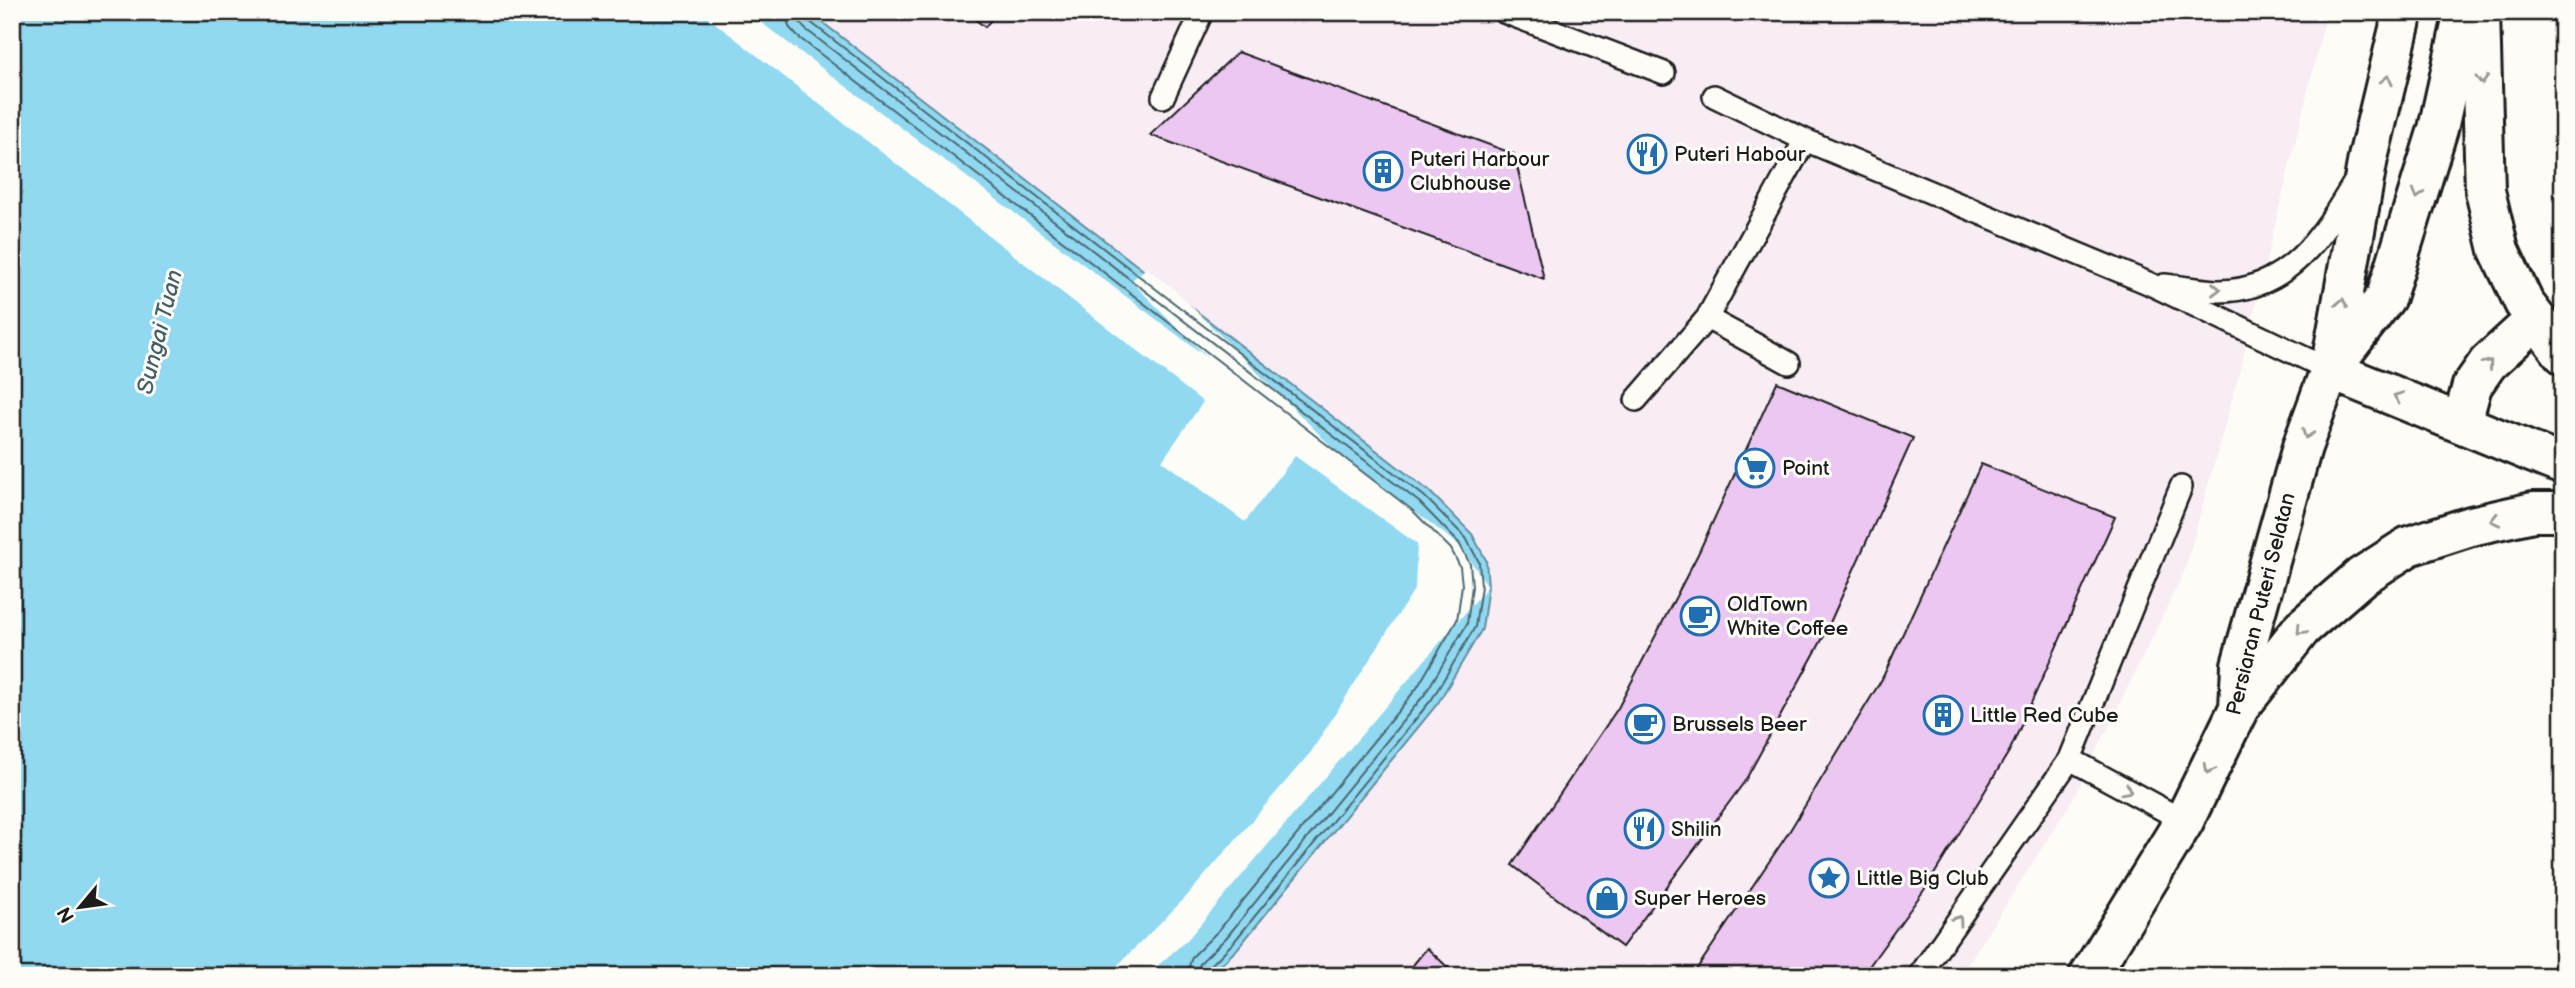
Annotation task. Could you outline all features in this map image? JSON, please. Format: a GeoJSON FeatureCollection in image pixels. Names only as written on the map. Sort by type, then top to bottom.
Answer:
{"type":"FeatureCollection","features":[{"type":"Feature","properties":{"kind":"street","name":"Persiaran Puteri Selatan"},"geometry":{"type":"LineString","coordinates":[[2090,976],[2184,821],[2239,708],[2241,664],[2302,446],[2330,370],[2368,158],[2403,12]]}},
{"type":"Feature","properties":{"kind":"street","name":"Persiaran Puteri Selatan"},"geometry":{"type":"LineString","coordinates":[[2330,370],[2386,297],[2438,128],[2464,12]]}},
{"type":"Feature","properties":{"kind":"street"},"geometry":{"type":"LineString","coordinates":[[2480,12],[2485,191],[2499,250],[2524,303],[2563,354]]}},
{"type":"Feature","properties":{"kind":"street"},"geometry":{"type":"LineString","coordinates":[[2462,422],[2472,386],[2488,363],[2536,319]]}},
{"type":"Feature","properties":{"kind":"street"},"geometry":{"type":"LineString","coordinates":[[2330,370],[2563,465]]}},
{"type":"Feature","properties":{"kind":"street"},"geometry":{"type":"LineString","coordinates":[[2239,708],[2302,628],[2361,577],[2409,546],[2471,526],[2533,512],[2563,512]]}},
{"type":"Feature","properties":{"kind":"lane"},"geometry":{"type":"LineString","coordinates":[[1163,97],[1202,12]]}},
{"type":"Feature","properties":{"kind":"lane"},"geometry":{"type":"LineString","coordinates":[[1504,12],[1664,73]]}},
{"type":"Feature","properties":{"kind":"lane"},"geometry":{"type":"LineString","coordinates":[[1714,96],[1805,140],[2148,283],[2330,370]]}},
{"type":"Feature","properties":{"kind":"lane"},"geometry":{"type":"LineString","coordinates":[[1636,400],[1707,318],[1805,140]]}},
{"type":"Feature","properties":{"kind":"lane"},"geometry":{"type":"LineString","coordinates":[[2148,283],[2219,291],[2247,287],[2289,267],[2309,250],[2327,228],[2368,158]]}},
{"type":"Feature","properties":{"kind":"lane"},"geometry":{"type":"LineString","coordinates":[[1707,318],[1789,363]]}},
{"type":"Feature","properties":{"kind":"lane"},"geometry":{"type":"LineString","coordinates":[[1919,976],[2070,759],[2181,487]]}},
{"type":"Feature","properties":{"kind":"lane"},"geometry":{"type":"LineString","coordinates":[[2070,759],[2184,821]]}},
{"type":"Feature","properties":{"kind":"shaded area"},"geometry":{"type":"Polygon","coordinates":[[[809,12],[2327,12],[2237,381],[2184,572],[2073,799],[1960,976],[1210,976],[1238,948],[1472,533],[1429,491],[809,12]]]}},
{"type":"Feature","properties":{"kind":"water","name":"Sungai Tuan"},"geometry":{"type":"Polygon","coordinates":[[[12,12],[809,12],[1429,491],[1472,534],[1486,560],[1488,586],[1482,629],[1438,703],[1238,948],[1210,976],[12,976],[12,12]]]}},
{"type":"Feature","properties":{"kind":"pier"},"geometry":{"type":"Polygon","coordinates":[[[701,12],[747,12],[1208,358],[1131,281],[1146,268],[1175,290],[1334,449],[1460,546],[1488,586],[1187,940],[1146,976],[1107,976],[1187,896],[1311,752],[1415,588],[1417,544],[1295,456],[1245,522],[1162,461],[1203,402],[701,12]]]}},
{"type":"Feature","properties":{"kind":"building"},"geometry":{"type":"Polygon","coordinates":[[[966,12],[997,12],[985,27],[966,12]]]}},
{"type":"Feature","properties":{"kind":"building","name":"Puteri Harbour Clubhouse"},"geometry":{"type":"Polygon","coordinates":[[[1238,52],[1514,154],[1544,279],[1150,135],[1238,52]]]}},
{"type":"Feature","properties":{"kind":"building"},"geometry":{"type":"Polygon","coordinates":[[[1777,382],[1913,438],[1824,636],[1745,781],[1622,947],[1512,865],[1618,708],[1698,554],[1777,382]]]}},
{"type":"Feature","properties":{"kind":"building","name":"Little Red Cube"},"geometry":{"type":"Polygon","coordinates":[[[1981,464],[2115,517],[2010,750],[1927,886],[1862,976],[1692,976],[1789,832],[1882,679],[1981,464]]]}},
{"type":"Feature","properties":{"kind":"building"},"geometry":{"type":"Polygon","coordinates":[[[1427,948],[1457,976],[1404,976],[1427,948]]]}},
{"type":"Feature","properties":{"kind":"place","name":"Puteri Habour"},"geometry":{"type":"Point","coordinates":[1647,154]}},
{"type":"Feature","properties":{"kind":"place","name":"Puteri Harbour Clubhouse"},"geometry":{"type":"Point","coordinates":[1383,171]}},
{"type":"Feature","properties":{"kind":"place","name":"Point"},"geometry":{"type":"Point","coordinates":[1755,468]}},
{"type":"Feature","properties":{"kind":"place","name":"OldTown White Coffee"},"geometry":{"type":"Point","coordinates":[1700,616]}},
{"type":"Feature","properties":{"kind":"place","name":"Little Red Cube"},"geometry":{"type":"Point","coordinates":[1943,715]}},
{"type":"Feature","properties":{"kind":"place","name":"Brussels Beer"},"geometry":{"type":"Point","coordinates":[1645,724]}},
{"type":"Feature","properties":{"kind":"place","name":"Shilin"},"geometry":{"type":"Point","coordinates":[1644,829]}},
{"type":"Feature","properties":{"kind":"place","name":"Little Big Club"},"geometry":{"type":"Point","coordinates":[1829,878]}},
{"type":"Feature","properties":{"kind":"place","name":"Super Heroes"},"geometry":{"type":"Point","coordinates":[1607,898]}}]}
